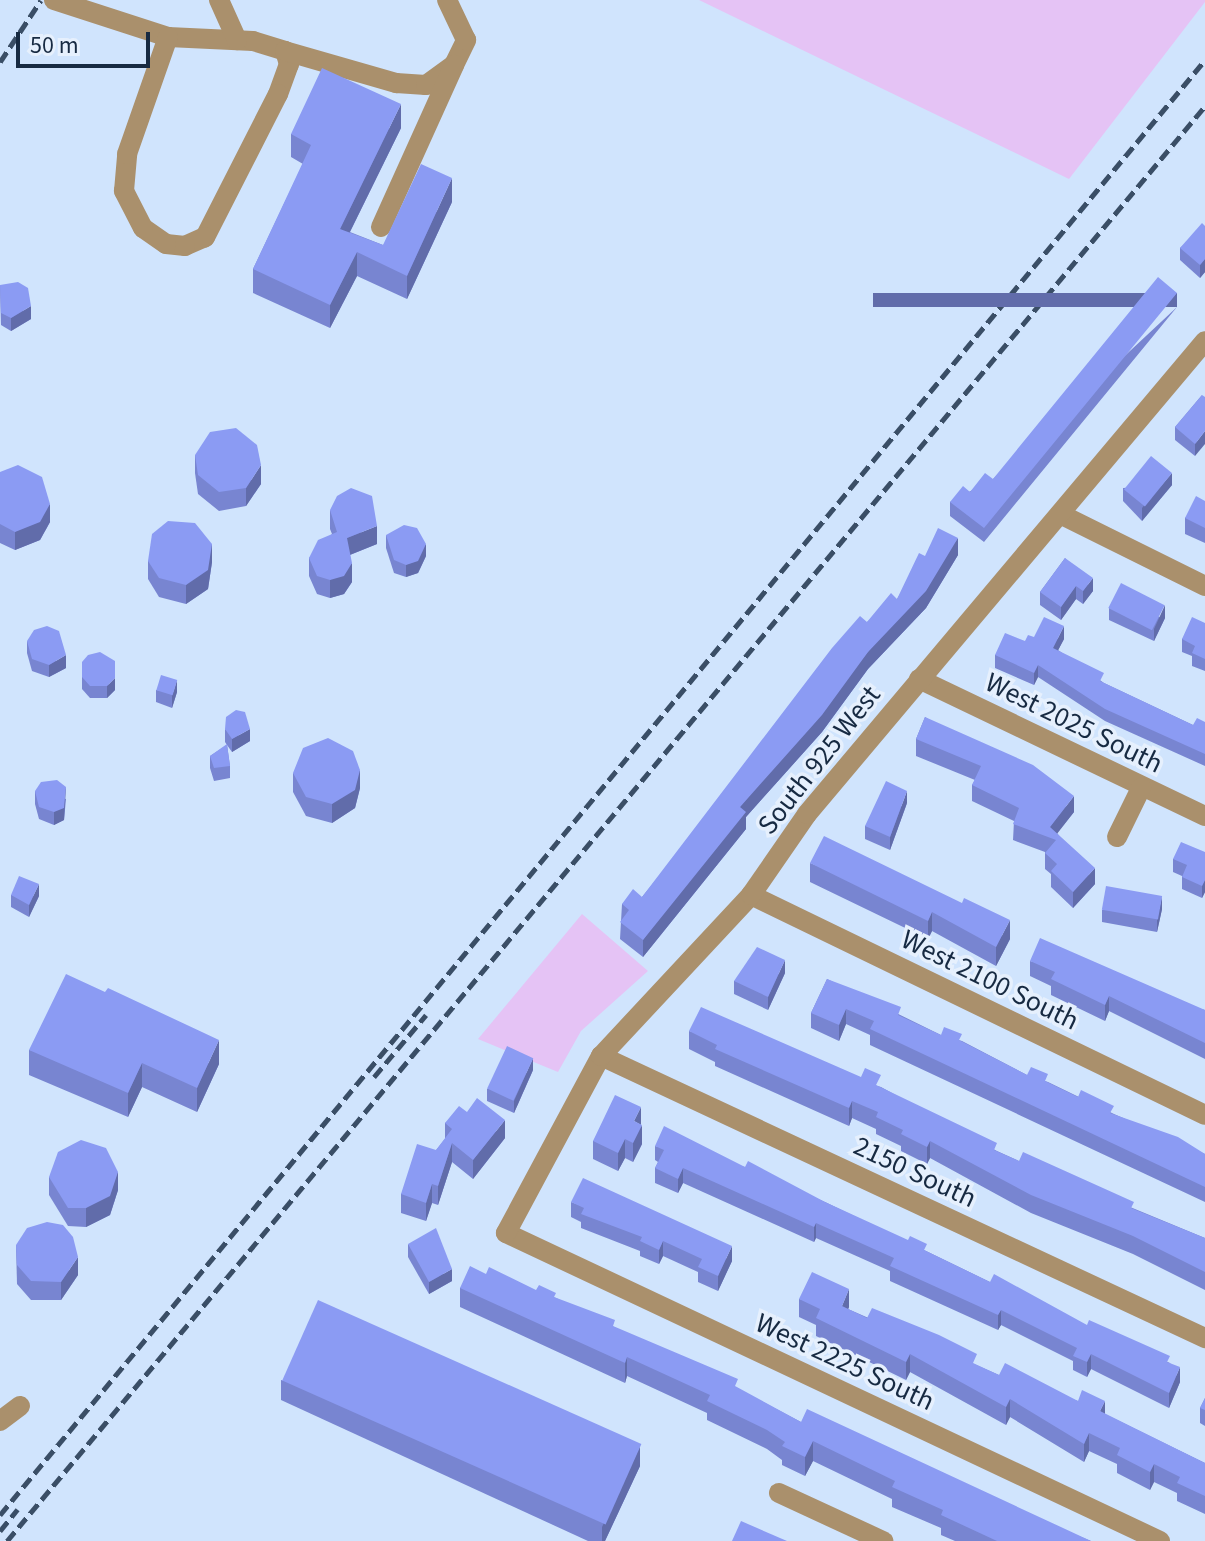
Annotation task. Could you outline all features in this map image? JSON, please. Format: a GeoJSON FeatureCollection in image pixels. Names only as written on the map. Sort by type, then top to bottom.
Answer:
{"type":"FeatureCollection","features":[{"type":"Feature","properties":{"kind":"street"},"geometry":{"type":"LineString","coordinates":[[54,0],[168,37],[237,40],[396,83],[426,85],[454,65]]}},
{"type":"Feature","properties":{"kind":"street"},"geometry":{"type":"LineString","coordinates":[[219,0],[237,40]]}},
{"type":"Feature","properties":{"kind":"street"},"geometry":{"type":"LineString","coordinates":[[381,227],[466,40],[447,0]]}},
{"type":"Feature","properties":{"kind":"street"},"geometry":{"type":"LineString","coordinates":[[168,37],[127,154],[124,191],[143,228],[166,244],[185,246],[205,237],[278,94],[289,64],[285,51]]}},
{"type":"Feature","properties":{"kind":"street","name":"South 925 West"},"geometry":{"type":"LineString","coordinates":[[506,1233],[601,1056],[751,895],[807,814],[919,679],[995,596],[1060,514],[1201,354]]}},
{"type":"Feature","properties":{"kind":"street"},"geometry":{"type":"LineString","coordinates":[[1060,514],[1205,586]]}},
{"type":"Feature","properties":{"kind":"street","name":"West 2025 South"},"geometry":{"type":"LineString","coordinates":[[919,679],[1205,816]]}},
{"type":"Feature","properties":{"kind":"street"},"geometry":{"type":"LineString","coordinates":[[1117,837],[1141,788]]}},
{"type":"Feature","properties":{"kind":"street","name":"West 2100 South"},"geometry":{"type":"LineString","coordinates":[[751,895],[1205,1115]]}},
{"type":"Feature","properties":{"kind":"street","name":"2150 South"},"geometry":{"type":"LineString","coordinates":[[601,1056],[1205,1338]]}},
{"type":"Feature","properties":{"kind":"street","name":"West 2225 South"},"geometry":{"type":"LineString","coordinates":[[506,1233],[1160,1541]]}},
{"type":"Feature","properties":{"kind":"street"},"geometry":{"type":"LineString","coordinates":[[0,1421],[20,1406]]}},
{"type":"Feature","properties":{"kind":"street"},"geometry":{"type":"LineString","coordinates":[[779,1493],[883,1541]]}},
{"type":"Feature","properties":{"kind":"shaded area"},"geometry":{"type":"Polygon","coordinates":[[[699,0],[1205,0],[1205,2],[1069,179],[699,0]]]}},
{"type":"Feature","properties":{"kind":"shaded area"},"geometry":{"type":"Polygon","coordinates":[[[582,914],[648,971],[581,1031],[558,1072],[478,1039],[582,914]]]}},
{"type":"Feature","properties":{"kind":"building"},"geometry":{"type":"Polygon","coordinates":[[[322,68],[401,104],[340,229],[383,245],[421,164],[452,178],[407,276],[357,252],[330,305],[253,269],[311,145],[291,134],[322,68]]]}},
{"type":"Feature","properties":{"kind":"building"},"geometry":{"type":"Polygon","coordinates":[[[1202,223],[1205,226],[1205,259],[1200,265],[1180,248],[1202,223]]]}},
{"type":"Feature","properties":{"kind":"building"},"geometry":{"type":"Polygon","coordinates":[[[1158,277],[1177,293],[984,528],[950,502],[963,486],[970,492],[985,473],[993,479],[1158,277]]]}},
{"type":"Feature","properties":{"kind":"building"},"geometry":{"type":"Polygon","coordinates":[[[18,282],[28,288],[31,306],[11,318],[1,313],[0,285],[18,282]]]}},
{"type":"Feature","properties":{"kind":"building"},"geometry":{"type":"Polygon","coordinates":[[[1202,395],[1205,397],[1205,431],[1195,444],[1175,427],[1202,395]]]}},
{"type":"Feature","properties":{"kind":"building"},"geometry":{"type":"Polygon","coordinates":[[[236,428],[257,445],[261,465],[246,488],[219,492],[198,475],[195,455],[210,432],[236,428]]]}},
{"type":"Feature","properties":{"kind":"building"},"geometry":{"type":"Polygon","coordinates":[[[1151,456],[1172,473],[1145,506],[1124,489],[1151,456]]]}},
{"type":"Feature","properties":{"kind":"building"},"geometry":{"type":"Polygon","coordinates":[[[18,465],[42,477],[50,504],[40,522],[15,532],[0,524],[0,472],[18,465]]]}},
{"type":"Feature","properties":{"kind":"building"},"geometry":{"type":"Polygon","coordinates":[[[351,488],[372,496],[377,526],[347,538],[352,563],[344,576],[330,580],[317,576],[309,558],[318,540],[337,532],[330,510],[337,496],[351,488]]]}},
{"type":"Feature","properties":{"kind":"building"},"geometry":{"type":"Polygon","coordinates":[[[1196,496],[1205,501],[1205,528],[1185,518],[1196,496]]]}},
{"type":"Feature","properties":{"kind":"building"},"geometry":{"type":"Polygon","coordinates":[[[168,521],[195,523],[212,544],[208,570],[186,585],[159,578],[148,561],[152,534],[168,521]]]}},
{"type":"Feature","properties":{"kind":"building"},"geometry":{"type":"Polygon","coordinates":[[[404,525],[417,528],[426,544],[418,561],[406,565],[394,560],[386,535],[404,525]]]}},
{"type":"Feature","properties":{"kind":"building"},"geometry":{"type":"Polygon","coordinates":[[[938,528],[958,538],[926,591],[868,652],[822,715],[740,807],[746,812],[643,940],[620,922],[629,910],[622,904],[633,889],[642,897],[832,648],[860,616],[867,622],[891,593],[897,599],[919,553],[925,556],[938,528]]]}},
{"type":"Feature","properties":{"kind":"building"},"geometry":{"type":"Polygon","coordinates":[[[1065,558],[1093,578],[1083,591],[1076,586],[1061,607],[1040,592],[1065,558]]]}},
{"type":"Feature","properties":{"kind":"building"},"geometry":{"type":"Polygon","coordinates":[[[1121,583],[1165,605],[1152,630],[1108,608],[1121,583]]]}},
{"type":"Feature","properties":{"kind":"building"},"geometry":{"type":"Polygon","coordinates":[[[1044,617],[1064,626],[1053,648],[1104,673],[1100,681],[1193,725],[1197,718],[1205,722],[1205,754],[1105,709],[1038,665],[1034,673],[995,655],[1005,633],[1025,641],[1028,635],[1034,637],[1044,617]]]}},
{"type":"Feature","properties":{"kind":"building"},"geometry":{"type":"Polygon","coordinates":[[[1192,617],[1205,623],[1205,659],[1192,653],[1195,646],[1182,639],[1192,617]]]}},
{"type":"Feature","properties":{"kind":"building"},"geometry":{"type":"Polygon","coordinates":[[[47,626],[59,631],[66,655],[49,665],[32,659],[27,641],[34,630],[47,626]]]}},
{"type":"Feature","properties":{"kind":"building"},"geometry":{"type":"Polygon","coordinates":[[[100,652],[115,661],[115,678],[107,686],[90,686],[82,677],[82,662],[88,655],[100,652]]]}},
{"type":"Feature","properties":{"kind":"building"},"geometry":{"type":"Polygon","coordinates":[[[161,675],[177,680],[173,695],[156,690],[161,675]]]}},
{"type":"Feature","properties":{"kind":"building"},"geometry":{"type":"Polygon","coordinates":[[[236,710],[245,712],[250,729],[232,739],[225,729],[226,717],[236,710]]]}},
{"type":"Feature","properties":{"kind":"building"},"geometry":{"type":"Polygon","coordinates":[[[925,717],[1033,765],[1074,796],[1050,827],[1095,868],[1073,892],[1051,871],[1057,864],[1045,853],[1056,840],[1013,824],[1019,808],[972,785],[981,766],[916,739],[925,717]]]}},
{"type":"Feature","properties":{"kind":"building"},"geometry":{"type":"Polygon","coordinates":[[[328,738],[353,751],[360,770],[355,790],[332,804],[306,797],[293,773],[303,748],[328,738]]]}},
{"type":"Feature","properties":{"kind":"building"},"geometry":{"type":"Polygon","coordinates":[[[227,744],[230,766],[214,768],[210,756],[227,744]]]}},
{"type":"Feature","properties":{"kind":"building"},"geometry":{"type":"Polygon","coordinates":[[[57,780],[66,787],[64,808],[54,812],[39,807],[35,791],[41,782],[57,780]]]}},
{"type":"Feature","properties":{"kind":"building"},"geometry":{"type":"Polygon","coordinates":[[[886,781],[907,791],[890,837],[865,826],[886,781]]]}},
{"type":"Feature","properties":{"kind":"building"},"geometry":{"type":"Polygon","coordinates":[[[824,836],[962,903],[964,898],[1010,920],[996,947],[932,912],[928,921],[810,863],[824,836]]]}},
{"type":"Feature","properties":{"kind":"building"},"geometry":{"type":"Polygon","coordinates":[[[1181,842],[1205,852],[1205,880],[1202,886],[1182,877],[1187,865],[1173,859],[1181,842]]]}},
{"type":"Feature","properties":{"kind":"building"},"geometry":{"type":"Polygon","coordinates":[[[19,876],[39,884],[29,905],[11,895],[19,876]]]}},
{"type":"Feature","properties":{"kind":"building"},"geometry":{"type":"Polygon","coordinates":[[[1106,886],[1162,896],[1158,920],[1102,910],[1106,886]]]}},
{"type":"Feature","properties":{"kind":"building"},"geometry":{"type":"Polygon","coordinates":[[[1040,938],[1205,1010],[1205,1043],[1109,996],[1105,1005],[1051,979],[1055,972],[1030,961],[1040,938]]]}},
{"type":"Feature","properties":{"kind":"building"},"geometry":{"type":"Polygon","coordinates":[[[757,947],[785,960],[768,997],[734,981],[757,947]]]}},
{"type":"Feature","properties":{"kind":"building"},"geometry":{"type":"Polygon","coordinates":[[[66,974],[105,992],[108,988],[219,1040],[197,1088],[142,1063],[128,1093],[29,1050],[66,974]]]}},
{"type":"Feature","properties":{"kind":"building"},"geometry":{"type":"Polygon","coordinates":[[[827,979],[901,1007],[898,1015],[941,1035],[944,1027],[962,1034],[959,1040],[1027,1075],[1031,1067],[1048,1074],[1045,1081],[1078,1097],[1081,1090],[1114,1106],[1110,1113],[1178,1137],[1205,1154],[1205,1187],[870,1029],[874,1021],[846,1009],[839,1025],[811,1013],[827,979]]]}},
{"type":"Feature","properties":{"kind":"building"},"geometry":{"type":"Polygon","coordinates":[[[701,1007],[861,1077],[865,1068],[881,1075],[876,1085],[997,1143],[994,1150],[1019,1161],[1023,1152],[1134,1202],[1131,1208],[1205,1238],[1205,1272],[1133,1236],[1031,1195],[930,1141],[927,1147],[901,1134],[903,1130],[876,1117],[878,1112],[852,1101],[849,1108],[715,1049],[717,1045],[689,1031],[701,1007]]]}},
{"type":"Feature","properties":{"kind":"building"},"geometry":{"type":"Polygon","coordinates":[[[507,1046],[533,1058],[513,1101],[487,1089],[507,1046]]]}},
{"type":"Feature","properties":{"kind":"building"},"geometry":{"type":"Polygon","coordinates":[[[615,1095],[641,1107],[634,1121],[642,1125],[633,1143],[625,1139],[618,1153],[593,1141],[615,1095]]]}},
{"type":"Feature","properties":{"kind":"building"},"geometry":{"type":"Polygon","coordinates":[[[477,1098],[505,1120],[473,1160],[452,1143],[438,1186],[432,1184],[426,1203],[401,1194],[417,1144],[436,1150],[452,1129],[445,1123],[459,1106],[467,1112],[477,1098]]]}},
{"type":"Feature","properties":{"kind":"building"},"geometry":{"type":"Polygon","coordinates":[[[664,1126],[745,1167],[748,1161],[825,1202],[908,1240],[910,1236],[927,1244],[924,1250],[990,1282],[994,1274],[1087,1325],[1089,1320],[1170,1356],[1167,1362],[1180,1367],[1169,1393],[1091,1354],[1087,1362],[1073,1356],[1077,1348],[1001,1310],[998,1315],[890,1266],[894,1258],[816,1223],[814,1227],[683,1168],[678,1179],[655,1168],[664,1150],[655,1146],[664,1126]]]}},
{"type":"Feature","properties":{"kind":"building"},"geometry":{"type":"Polygon","coordinates":[[[81,1140],[106,1148],[118,1172],[110,1196],[86,1208],[68,1208],[49,1177],[58,1152],[81,1140]]]}},
{"type":"Feature","properties":{"kind":"building"},"geometry":{"type":"Polygon","coordinates":[[[583,1178],[732,1246],[718,1276],[698,1267],[702,1259],[663,1241],[659,1250],[640,1241],[642,1237],[581,1214],[584,1208],[571,1202],[583,1178]]]}},
{"type":"Feature","properties":{"kind":"building"},"geometry":{"type":"Polygon","coordinates":[[[47,1222],[63,1225],[73,1237],[78,1257],[61,1282],[31,1281],[17,1265],[16,1245],[27,1228],[47,1222]]]}},
{"type":"Feature","properties":{"kind":"building"},"geometry":{"type":"Polygon","coordinates":[[[436,1228],[452,1269],[429,1282],[408,1244],[436,1228]]]}},
{"type":"Feature","properties":{"kind":"building"},"geometry":{"type":"Polygon","coordinates":[[[470,1266],[486,1274],[489,1267],[536,1290],[539,1285],[556,1293],[554,1297],[615,1320],[613,1326],[738,1379],[735,1386],[801,1422],[807,1409],[1091,1541],[997,1541],[941,1515],[943,1510],[892,1487],[895,1481],[813,1441],[805,1457],[782,1446],[785,1442],[767,1430],[707,1401],[710,1395],[627,1357],[625,1363],[460,1288],[470,1266]]]}},
{"type":"Feature","properties":{"kind":"building"},"geometry":{"type":"Polygon","coordinates":[[[812,1272],[849,1289],[842,1306],[867,1318],[872,1308],[977,1354],[973,1363],[999,1375],[1005,1363],[1078,1401],[1082,1390],[1105,1401],[1100,1411],[1205,1463],[1205,1496],[1177,1483],[1180,1477],[1154,1464],[1150,1472],[1117,1455],[1120,1448],[1089,1433],[1084,1444],[1010,1399],[1006,1407],[910,1354],[906,1362],[816,1318],[820,1309],[799,1299],[812,1272]]]}},
{"type":"Feature","properties":{"kind":"building"},"geometry":{"type":"Polygon","coordinates":[[[318,1300],[641,1444],[606,1524],[282,1380],[318,1300]]]}},
{"type":"Feature","properties":{"kind":"building"},"geometry":{"type":"Polygon","coordinates":[[[741,1521],[787,1541],[732,1541],[741,1521]]]}},
{"type":"Feature","properties":{"kind":"railway"},"geometry":{"type":"LineString","coordinates":[[0,62],[41,0]]}},
{"type":"Feature","properties":{"kind":"railway"},"geometry":{"type":"LineString","coordinates":[[0,1515],[1205,60]]}},
{"type":"Feature","properties":{"kind":"railway"},"geometry":{"type":"LineString","coordinates":[[7,1541],[1205,106]]}},
{"type":"Feature","properties":{"kind":"railway"},"geometry":{"type":"LineString","coordinates":[[374,1077],[426,1015]]}},
{"type":"Feature","properties":{"kind":"railway"},"geometry":{"type":"LineString","coordinates":[[0,1531],[18,1509]]}}]}
